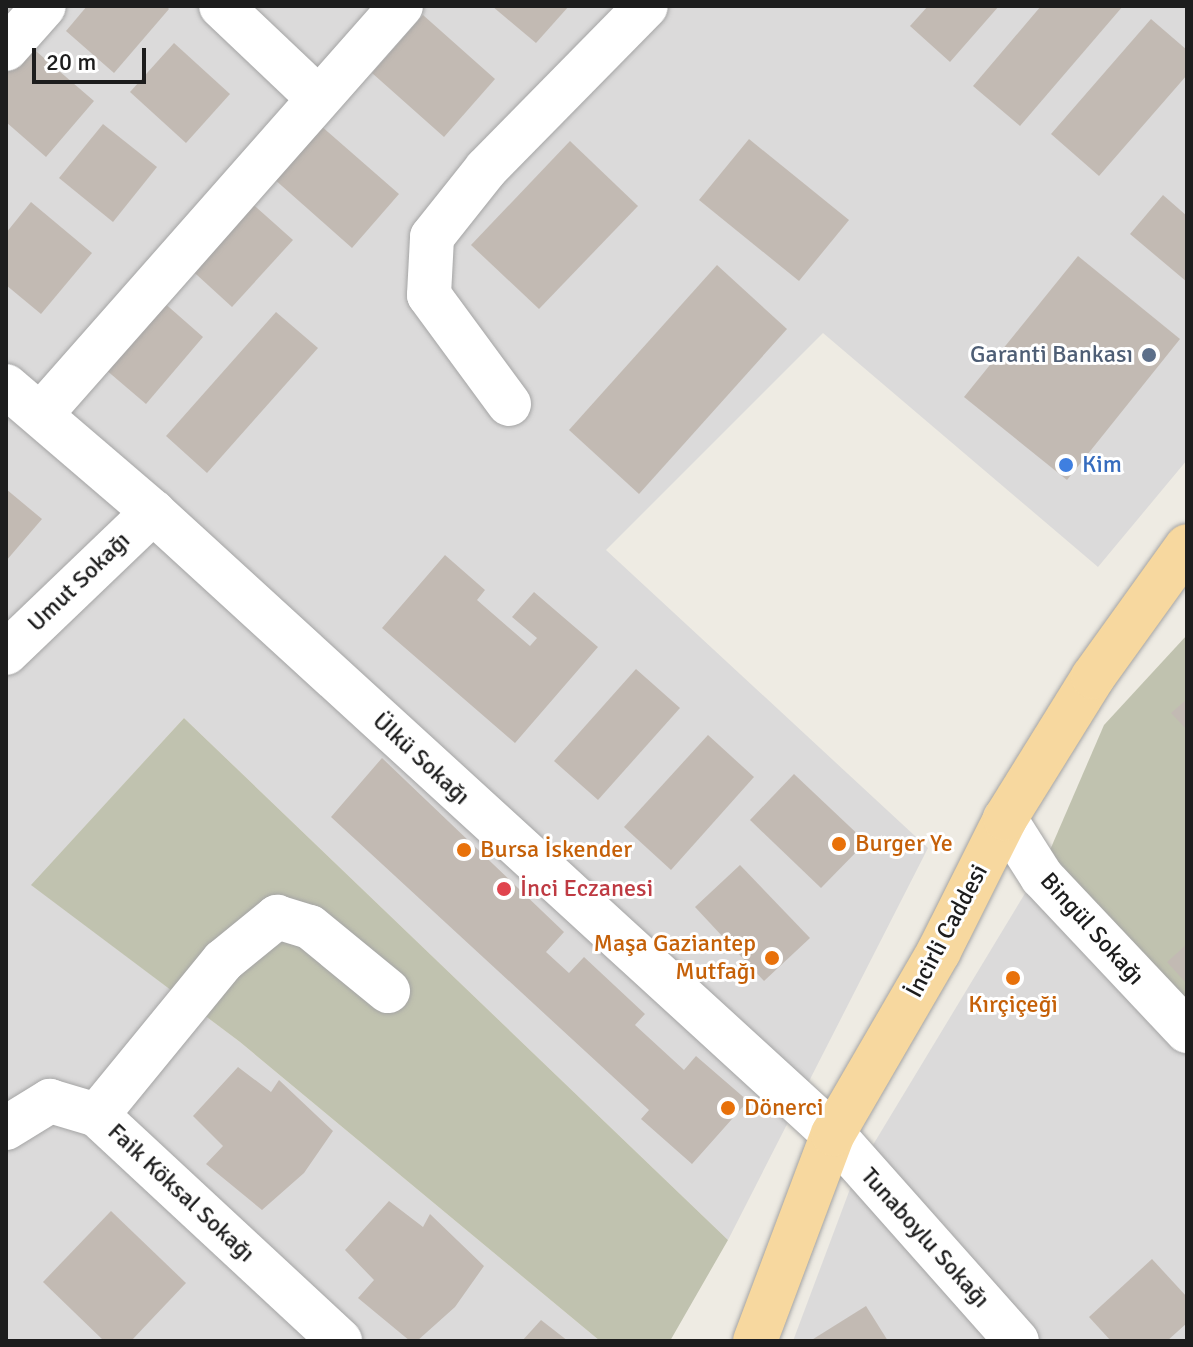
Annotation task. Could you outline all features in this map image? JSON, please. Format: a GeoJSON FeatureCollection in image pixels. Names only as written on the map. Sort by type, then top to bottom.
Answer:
{"type":"FeatureCollection","features":[{"type":"Feature","properties":{"kind":"main road","name":"İncirli Caddesi"},"geometry":{"type":"LineString","coordinates":[[755,1341],[833,1134],[939,951],[1005,819],[1093,677],[1186,551]]}},
{"type":"Feature","properties":{"kind":"street"},"geometry":{"type":"LineString","coordinates":[[6,49],[44,6]]}},
{"type":"Feature","properties":{"kind":"street"},"geometry":{"type":"LineString","coordinates":[[221,6],[316,96]]}},
{"type":"Feature","properties":{"kind":"street"},"geometry":{"type":"LineString","coordinates":[[41,414],[316,96],[401,6]]}},
{"type":"Feature","properties":{"kind":"street"},"geometry":{"type":"LineString","coordinates":[[509,404],[429,295],[432,237],[486,169],[646,6]]}},
{"type":"Feature","properties":{"kind":"street","name":"Ülkü Sokağı"},"geometry":{"type":"LineString","coordinates":[[6,386],[153,512],[833,1134]]}},
{"type":"Feature","properties":{"kind":"street","name":"Umut Sokağı"},"geometry":{"type":"LineString","coordinates":[[6,653],[153,512]]}},
{"type":"Feature","properties":{"kind":"street","name":"Bingül Sokağı"},"geometry":{"type":"LineString","coordinates":[[1005,819],[1042,877],[1187,1031]]}},
{"type":"Feature","properties":{"kind":"street"},"geometry":{"type":"LineString","coordinates":[[97,1115],[223,961],[277,917],[310,927],[388,991]]}},
{"type":"Feature","properties":{"kind":"street","name":"Faik Köksal Sokağı"},"geometry":{"type":"LineString","coordinates":[[6,1128],[50,1101],[97,1115],[340,1341]]}},
{"type":"Feature","properties":{"kind":"street","name":"Tunaboylu Sokağı"},"geometry":{"type":"LineString","coordinates":[[833,1134],[1017,1341]]}},
{"type":"Feature","properties":{"kind":"shaded area"},"geometry":{"type":"Polygon","coordinates":[[[6,6],[1187,6],[1187,460],[1098,567],[823,333],[606,550],[928,848],[728,1240],[184,718],[32,885],[240,1042],[600,1341],[6,1341],[6,6]]]}},
{"type":"Feature","properties":{"kind":"shaded area"},"geometry":{"type":"Polygon","coordinates":[[[1187,635],[1187,1006],[1047,857],[1104,725],[1187,635]]]}},
{"type":"Feature","properties":{"kind":"shaded area"},"geometry":{"type":"Polygon","coordinates":[[[184,718],[728,1240],[670,1341],[600,1341],[240,1042],[31,885],[184,718]]]}},
{"type":"Feature","properties":{"kind":"shaded area"},"geometry":{"type":"Polygon","coordinates":[[[1047,857],[1187,1006],[1187,1341],[793,1341],[856,1173],[1047,857]]]}},
{"type":"Feature","properties":{"kind":"building"},"geometry":{"type":"Polygon","coordinates":[[[87,6],[166,6],[169,9],[114,73],[66,31],[87,6]]]}},
{"type":"Feature","properties":{"kind":"building"},"geometry":{"type":"Polygon","coordinates":[[[492,6],[569,6],[536,43],[492,6]]]}},
{"type":"Feature","properties":{"kind":"building"},"geometry":{"type":"Polygon","coordinates":[[[928,6],[999,6],[950,62],[910,26],[928,6]]]}},
{"type":"Feature","properties":{"kind":"building"},"geometry":{"type":"Polygon","coordinates":[[[1041,6],[1123,6],[1020,126],[973,86],[1041,6]]]}},
{"type":"Feature","properties":{"kind":"building"},"geometry":{"type":"Polygon","coordinates":[[[423,15],[495,79],[444,137],[372,73],[423,15]]]}},
{"type":"Feature","properties":{"kind":"building"},"geometry":{"type":"Polygon","coordinates":[[[1151,19],[1187,50],[1187,75],[1099,176],[1051,134],[1151,19]]]}},
{"type":"Feature","properties":{"kind":"building"},"geometry":{"type":"Polygon","coordinates":[[[174,43],[230,94],[186,143],[130,92],[174,43]]]}},
{"type":"Feature","properties":{"kind":"building"},"geometry":{"type":"Polygon","coordinates":[[[30,46],[94,101],[46,157],[6,122],[6,74],[30,46]]]}},
{"type":"Feature","properties":{"kind":"building"},"geometry":{"type":"Polygon","coordinates":[[[103,124],[157,167],[113,222],[59,178],[103,124]]]}},
{"type":"Feature","properties":{"kind":"building"},"geometry":{"type":"Polygon","coordinates":[[[320,125],[399,194],[352,248],[273,178],[320,125]]]}},
{"type":"Feature","properties":{"kind":"building"},"geometry":{"type":"Polygon","coordinates":[[[749,139],[849,220],[799,281],[699,200],[749,139]]]}},
{"type":"Feature","properties":{"kind":"building"},"geometry":{"type":"Polygon","coordinates":[[[570,141],[638,206],[539,309],[471,245],[570,141]]]}},
{"type":"Feature","properties":{"kind":"building"},"geometry":{"type":"Polygon","coordinates":[[[1163,195],[1187,216],[1187,282],[1130,234],[1163,195]]]}},
{"type":"Feature","properties":{"kind":"building"},"geometry":{"type":"Polygon","coordinates":[[[246,198],[293,240],[232,307],[185,264],[246,198]]]}},
{"type":"Feature","properties":{"kind":"building"},"geometry":{"type":"Polygon","coordinates":[[[31,202],[92,253],[41,314],[6,285],[6,233],[31,202]]]}},
{"type":"Feature","properties":{"kind":"building"},"geometry":{"type":"Polygon","coordinates":[[[1078,256],[1180,339],[1067,480],[964,397],[1078,256]]]}},
{"type":"Feature","properties":{"kind":"building"},"geometry":{"type":"Polygon","coordinates":[[[717,265],[787,329],[639,494],[569,430],[717,265]]]}},
{"type":"Feature","properties":{"kind":"building"},"geometry":{"type":"Polygon","coordinates":[[[162,301],[203,337],[146,404],[105,369],[162,301]]]}},
{"type":"Feature","properties":{"kind":"building"},"geometry":{"type":"Polygon","coordinates":[[[276,312],[318,348],[207,473],[166,436],[276,312]]]}},
{"type":"Feature","properties":{"kind":"building"},"geometry":{"type":"Polygon","coordinates":[[[6,489],[42,519],[6,561],[6,489]]]}},
{"type":"Feature","properties":{"kind":"building"},"geometry":{"type":"Polygon","coordinates":[[[445,555],[485,590],[477,600],[530,646],[537,638],[512,617],[534,592],[598,647],[515,743],[382,628],[445,555]]]}},
{"type":"Feature","properties":{"kind":"building"},"geometry":{"type":"Polygon","coordinates":[[[636,669],[680,708],[598,800],[554,761],[636,669]]]}},
{"type":"Feature","properties":{"kind":"building"},"geometry":{"type":"Polygon","coordinates":[[[1187,699],[1187,730],[1171,713],[1187,699]]]}},
{"type":"Feature","properties":{"kind":"building"},"geometry":{"type":"Polygon","coordinates":[[[708,735],[754,777],[671,870],[624,827],[708,735]]]}},
{"type":"Feature","properties":{"kind":"building"},"geometry":{"type":"Polygon","coordinates":[[[382,758],[564,932],[546,952],[569,973],[584,957],[645,1014],[635,1025],[684,1070],[696,1056],[748,1101],[692,1164],[641,1119],[649,1110],[331,817],[382,758]]]}},
{"type":"Feature","properties":{"kind":"building"},"geometry":{"type":"Polygon","coordinates":[[[794,774],[866,842],[821,888],[750,820],[794,774]]]}},
{"type":"Feature","properties":{"kind":"building"},"geometry":{"type":"Polygon","coordinates":[[[740,865],[810,938],[764,981],[695,907],[740,865]]]}},
{"type":"Feature","properties":{"kind":"building"},"geometry":{"type":"Polygon","coordinates":[[[1187,944],[1187,984],[1167,962],[1187,944]]]}},
{"type":"Feature","properties":{"kind":"building"},"geometry":{"type":"Polygon","coordinates":[[[238,1067],[271,1092],[279,1080],[333,1131],[304,1173],[262,1210],[206,1164],[223,1146],[193,1116],[238,1067]]]}},
{"type":"Feature","properties":{"kind":"building"},"geometry":{"type":"Polygon","coordinates":[[[389,1201],[423,1227],[430,1214],[484,1266],[455,1307],[417,1341],[410,1341],[358,1298],[374,1280],[345,1250],[389,1201]]]}},
{"type":"Feature","properties":{"kind":"building"},"geometry":{"type":"Polygon","coordinates":[[[111,1211],[186,1283],[131,1341],[104,1341],[43,1282],[111,1211]]]}},
{"type":"Feature","properties":{"kind":"building"},"geometry":{"type":"Polygon","coordinates":[[[1152,1259],[1187,1297],[1187,1323],[1167,1341],[1111,1341],[1089,1317],[1152,1259]]]}},
{"type":"Feature","properties":{"kind":"building"},"geometry":{"type":"Polygon","coordinates":[[[866,1306],[888,1341],[810,1341],[866,1306]]]}},
{"type":"Feature","properties":{"kind":"building"},"geometry":{"type":"Polygon","coordinates":[[[541,1320],[568,1341],[522,1341],[541,1320]]]}},
{"type":"Feature","properties":{"kind":"place","name":"Garanti Bankası"},"geometry":{"type":"Point","coordinates":[1149,355]}},
{"type":"Feature","properties":{"kind":"place","name":"Kim"},"geometry":{"type":"Point","coordinates":[1066,465]}},
{"type":"Feature","properties":{"kind":"place","name":"Burger Ye"},"geometry":{"type":"Point","coordinates":[839,844]}},
{"type":"Feature","properties":{"kind":"place","name":"Bursa İskender"},"geometry":{"type":"Point","coordinates":[464,850]}},
{"type":"Feature","properties":{"kind":"place","name":"İnci Eczanesi"},"geometry":{"type":"Point","coordinates":[504,889]}},
{"type":"Feature","properties":{"kind":"place","name":"Maşa Gaziantep Mutfağı"},"geometry":{"type":"Point","coordinates":[772,958]}},
{"type":"Feature","properties":{"kind":"place","name":"Kırçiçeği"},"geometry":{"type":"Point","coordinates":[1013,978]}},
{"type":"Feature","properties":{"kind":"place","name":"Dönerci"},"geometry":{"type":"Point","coordinates":[728,1108]}}]}
